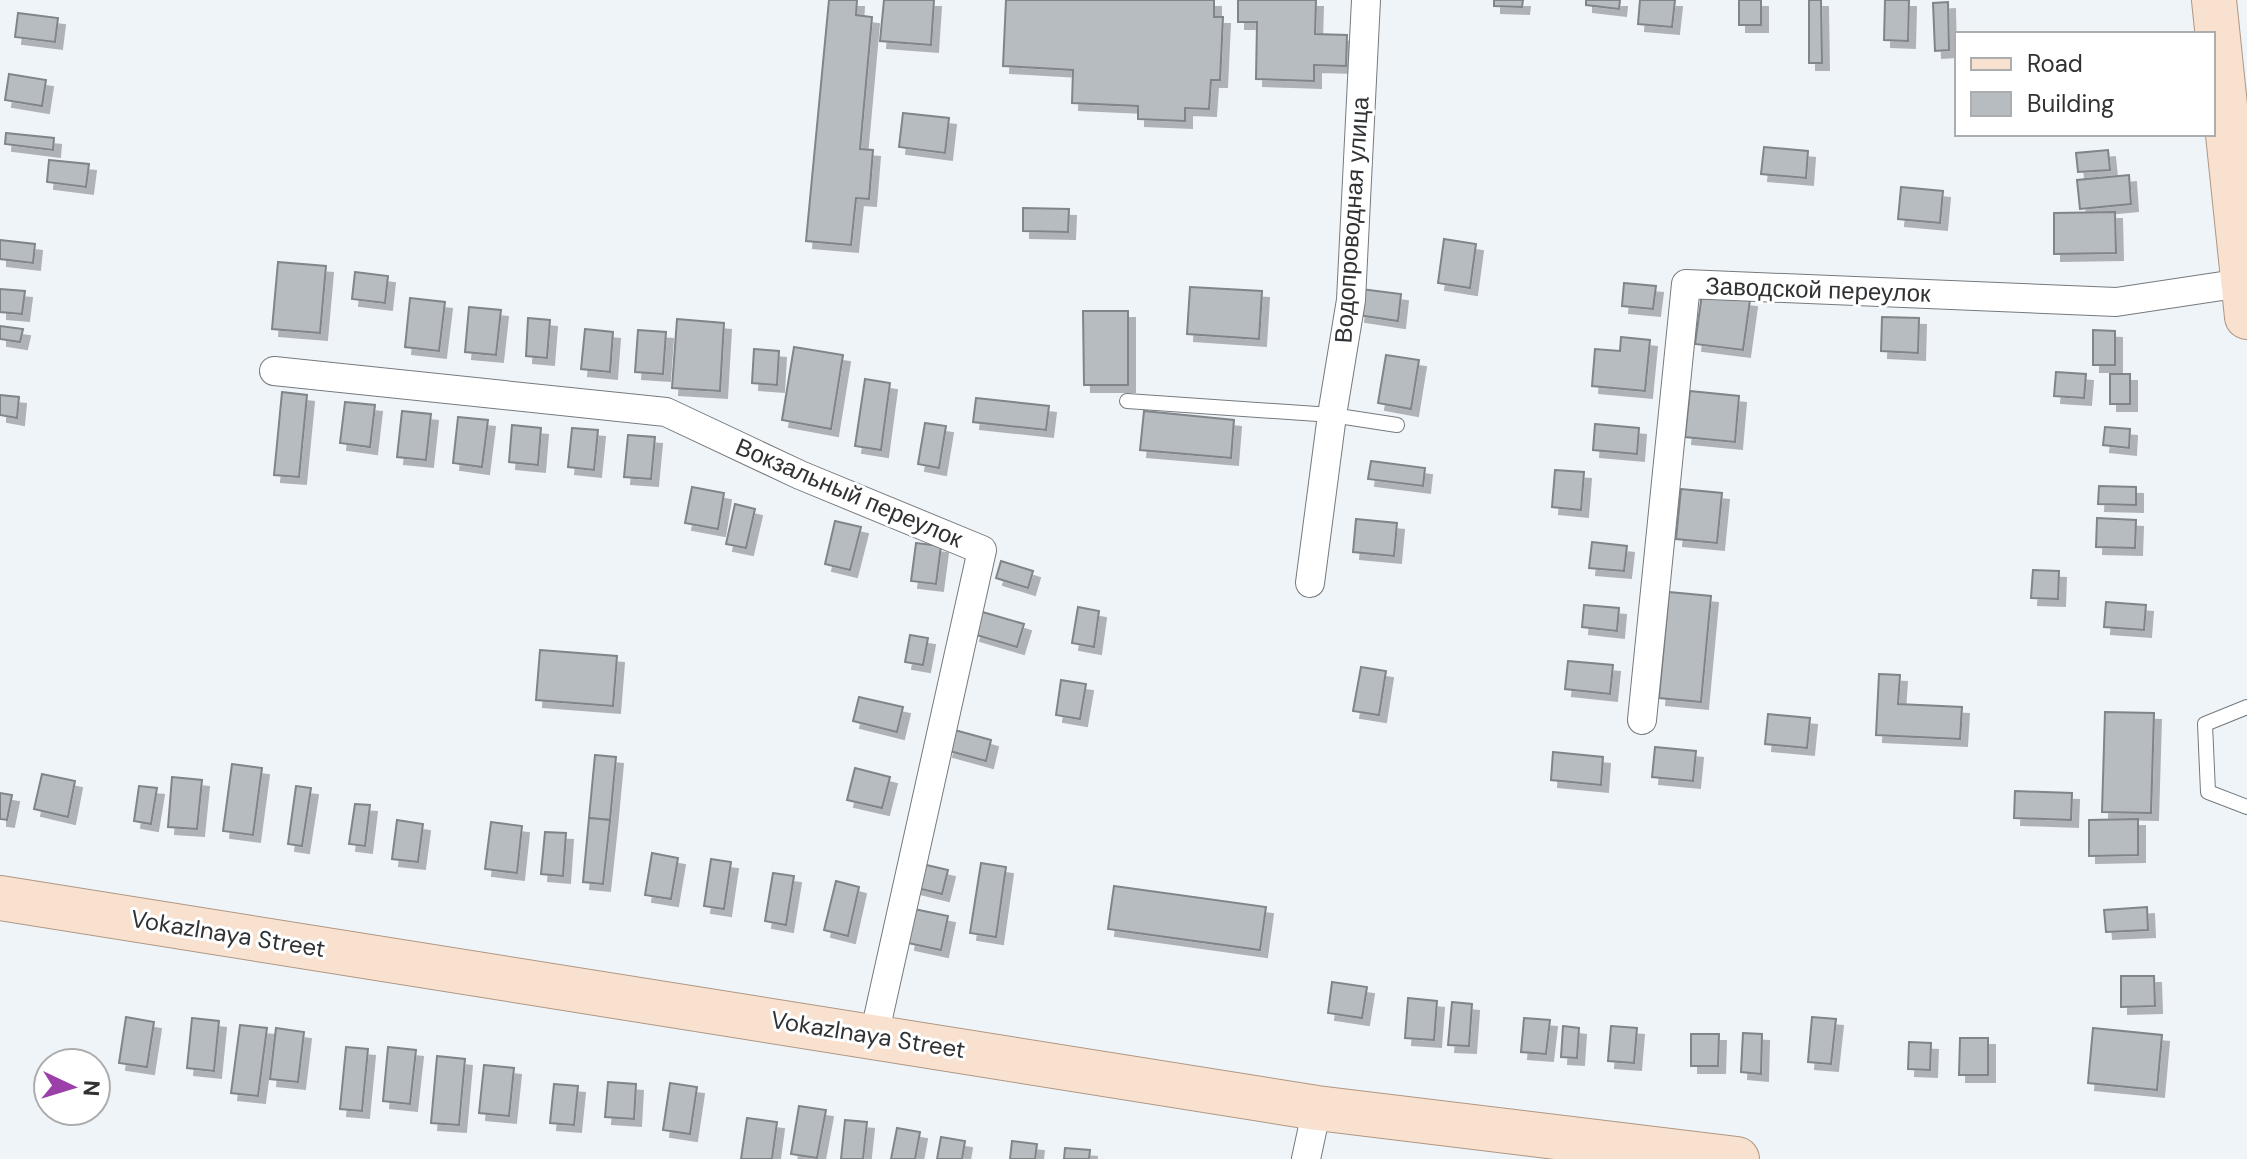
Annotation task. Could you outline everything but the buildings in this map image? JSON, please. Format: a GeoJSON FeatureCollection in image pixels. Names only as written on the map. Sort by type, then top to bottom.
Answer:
{"type":"FeatureCollection","features":[{"type":"Feature","properties":{"kind":"main road"},"geometry":{"type":"LineString","coordinates":[[2214,0],[2245,300]]}},
{"type":"Feature","properties":{"kind":"main road","name":"Vokazlnaya Street"},"geometry":{"type":"LineString","coordinates":[[0,898],[1317,1108],[1737,1159]]}},
{"type":"Feature","properties":{"kind":"street","name":"Водопроводная улица"},"geometry":{"type":"LineString","coordinates":[[1310,583],[1351,300],[1366,0]]}},
{"type":"Feature","properties":{"kind":"street","name":"Заводской переулок"},"geometry":{"type":"LineString","coordinates":[[1642,720],[1686,284],[2116,302],[2245,300]]}},
{"type":"Feature","properties":{"kind":"street","name":"Вокзальный переулок"},"geometry":{"type":"LineString","coordinates":[[274,371],[666,412],[800,475],[982,550],[874,1036]]}},
{"type":"Feature","properties":{"kind":"street"},"geometry":{"type":"LineString","coordinates":[[1306,1159],[1317,1108]]}},
{"type":"Feature","properties":{"kind":"lane"},"geometry":{"type":"LineString","coordinates":[[1127,401],[1332,415],[1397,425]]}},
{"type":"Feature","properties":{"kind":"lane"},"geometry":{"type":"LineString","coordinates":[[2247,707],[2205,724],[2208,792],[2247,807]]}}]}
